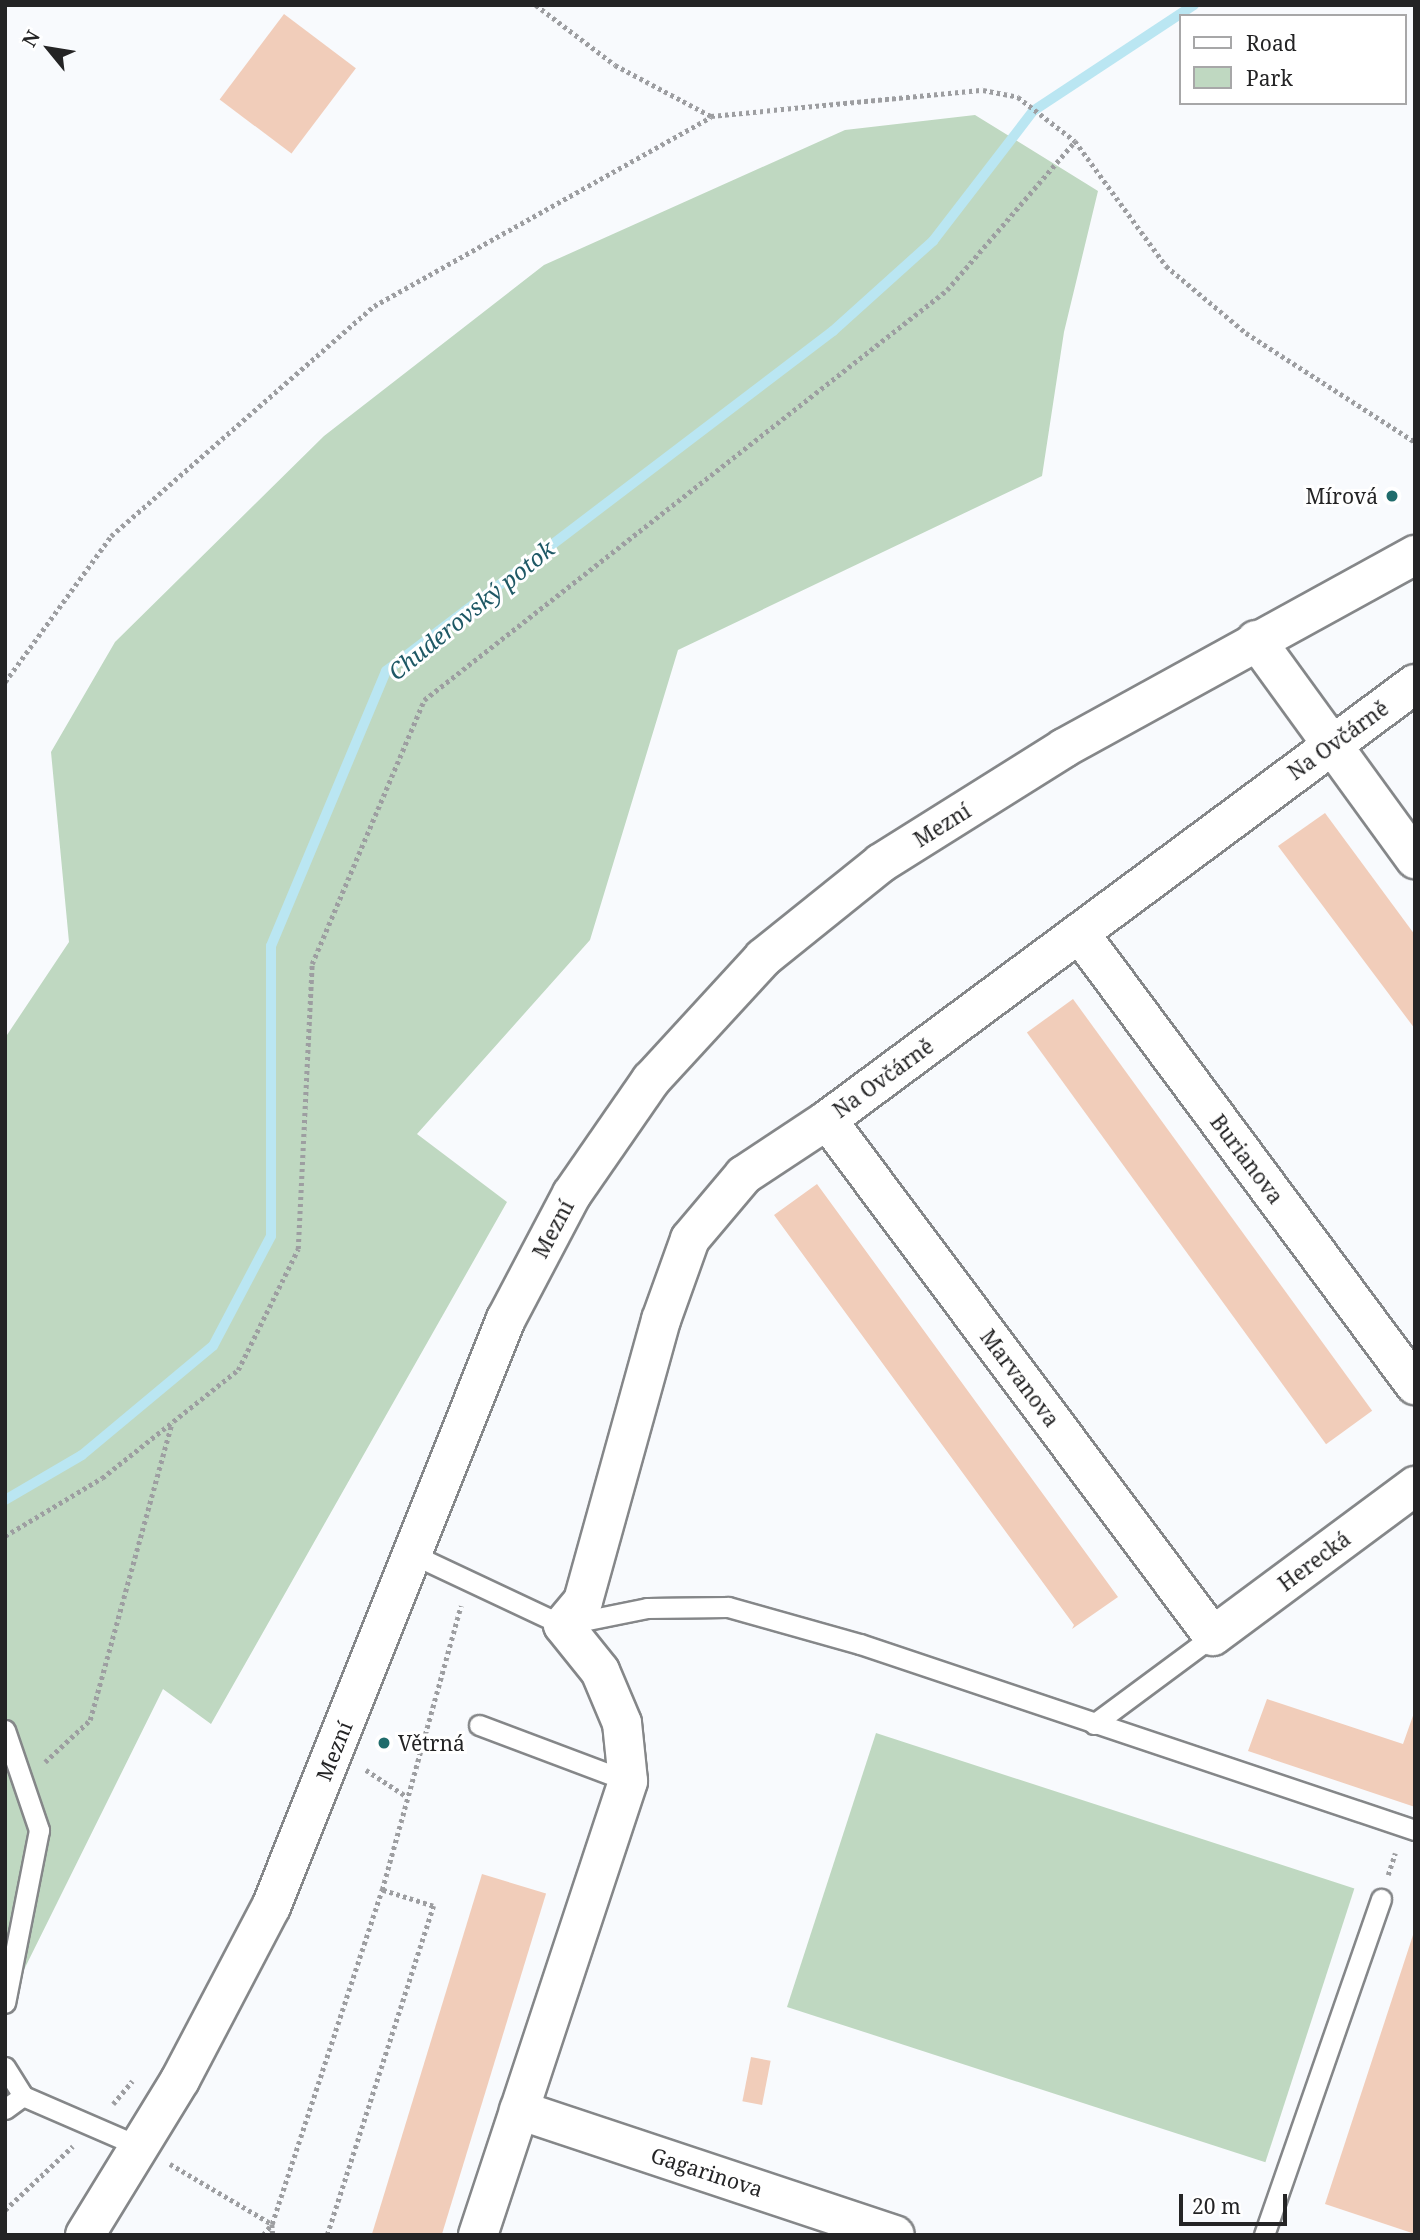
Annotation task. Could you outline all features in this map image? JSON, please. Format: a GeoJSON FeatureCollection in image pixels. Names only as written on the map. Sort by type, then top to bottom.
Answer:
{"type":"FeatureCollection","features":[{"type":"Feature","properties":{"kind":"street","name":"Mezní"},"geometry":{"type":"LineString","coordinates":[[91,2233],[141,2147],[271,1907],[414,1555],[506,1319],[572,1194],[651,1080],[763,958],[881,863],[1064,748],[1256,640],[1415,555]]}},
{"type":"Feature","properties":{"kind":"street"},"geometry":{"type":"LineString","coordinates":[[1256,640],[1415,859]]}},
{"type":"Feature","properties":{"kind":"street","name":"Na Ovčárně"},"geometry":{"type":"LineString","coordinates":[[563,1625],[583,1601],[661,1320],[690,1239],[744,1175],[827,1120],[1415,684]]}},
{"type":"Feature","properties":{"kind":"street","name":"Burianova"},"geometry":{"type":"LineString","coordinates":[[1080,933],[1415,1385]]}},
{"type":"Feature","properties":{"kind":"street","name":"Marvanova"},"geometry":{"type":"LineString","coordinates":[[827,1120],[1213,1636]]}},
{"type":"Feature","properties":{"kind":"street","name":"Herecká"},"geometry":{"type":"LineString","coordinates":[[1213,1636],[1415,1486]]}},
{"type":"Feature","properties":{"kind":"street"},"geometry":{"type":"LineString","coordinates":[[478,2235],[628,1781],[622,1723],[600,1671],[563,1625]]}},
{"type":"Feature","properties":{"kind":"street","name":"Gagarinova"},"geometry":{"type":"LineString","coordinates":[[519,2110],[895,2235]]}},
{"type":"Feature","properties":{"kind":"lane"},"geometry":{"type":"LineString","coordinates":[[414,1555],[563,1625],[647,1608],[729,1607],[860,1644],[1409,1828]]}},
{"type":"Feature","properties":{"kind":"lane"},"geometry":{"type":"LineString","coordinates":[[1094,1724],[1213,1636]]}},
{"type":"Feature","properties":{"kind":"lane"},"geometry":{"type":"LineString","coordinates":[[479,1725],[628,1781]]}},
{"type":"Feature","properties":{"kind":"lane"},"geometry":{"type":"LineString","coordinates":[[5,1730],[39,1830],[5,2003]]}},
{"type":"Feature","properties":{"kind":"lane"},"geometry":{"type":"LineString","coordinates":[[1265,2235],[1381,1899]]}},
{"type":"Feature","properties":{"kind":"lane"},"geometry":{"type":"LineString","coordinates":[[5,2067],[23,2096],[141,2147]]}},
{"type":"Feature","properties":{"kind":"lane"},"geometry":{"type":"LineString","coordinates":[[5,2109],[23,2096]]}},
{"type":"Feature","properties":{"kind":"path"},"geometry":{"type":"LineString","coordinates":[[536,5],[615,65],[711,116]]}},
{"type":"Feature","properties":{"kind":"path"},"geometry":{"type":"LineString","coordinates":[[5,682],[111,536],[374,306],[711,116],[983,90],[1018,97],[1060,125],[1075,141],[1166,266],[1246,334],[1415,442]]}},
{"type":"Feature","properties":{"kind":"path"},"geometry":{"type":"LineString","coordinates":[[5,1536],[102,1478],[238,1370],[298,1249],[312,964],[424,700],[947,290],[1075,141]]}},
{"type":"Feature","properties":{"kind":"path"},"geometry":{"type":"LineString","coordinates":[[24,1781],[90,1720],[172,1423]]}},
{"type":"Feature","properties":{"kind":"path"},"geometry":{"type":"LineString","coordinates":[[271,2235],[272,2224],[383,1890],[468,1580]]}},
{"type":"Feature","properties":{"kind":"path"},"geometry":{"type":"LineString","coordinates":[[1381,1899],[1409,1828]]}},
{"type":"Feature","properties":{"kind":"path"},"geometry":{"type":"LineString","coordinates":[[327,2235],[433,1906],[383,1890]]}},
{"type":"Feature","properties":{"kind":"path"},"geometry":{"type":"LineString","coordinates":[[5,2210],[93,2127],[135,2077]]}},
{"type":"Feature","properties":{"kind":"path"},"geometry":{"type":"LineString","coordinates":[[141,2147],[272,2224]]}},
{"type":"Feature","properties":{"kind":"path"},"geometry":{"type":"LineString","coordinates":[[262,2235],[272,2224]]}},
{"type":"Feature","properties":{"kind":"green space"},"geometry":{"type":"Polygon","coordinates":[[[975,115],[1098,191],[1064,332],[1042,476],[678,650],[590,940],[417,1134],[507,1202],[211,1724],[163,1689],[5,2008],[5,1038],[69,942],[51,752],[115,642],[324,436],[544,265],[845,130],[975,115]]]}},
{"type":"Feature","properties":{"kind":"green space"},"geometry":{"type":"Polygon","coordinates":[[[876,1733],[1354,1888],[1265,2162],[787,2007],[876,1733]]]}},
{"type":"Feature","properties":{"kind":"building"},"geometry":{"type":"Polygon","coordinates":[[[284,14],[356,68],[291,154],[220,99],[284,14]]]}},
{"type":"Feature","properties":{"kind":"building"},"geometry":{"type":"Polygon","coordinates":[[[1325,813],[1415,935],[1415,1029],[1278,846],[1325,813]]]}},
{"type":"Feature","properties":{"kind":"building"},"geometry":{"type":"Polygon","coordinates":[[[1073,999],[1372,1411],[1326,1444],[1027,1033],[1073,999]]]}},
{"type":"Feature","properties":{"kind":"building"},"geometry":{"type":"Polygon","coordinates":[[[817,1184],[1118,1597],[1072,1629],[1074,1625],[774,1215],[817,1184]]]}},
{"type":"Feature","properties":{"kind":"building"},"geometry":{"type":"Polygon","coordinates":[[[1267,1699],[1403,1744],[1415,1710],[1415,1807],[1248,1751],[1267,1699]]]}},
{"type":"Feature","properties":{"kind":"building"},"geometry":{"type":"Polygon","coordinates":[[[482,1874],[546,1894],[442,2235],[372,2235],[482,1874]]]}},
{"type":"Feature","properties":{"kind":"building"},"geometry":{"type":"Polygon","coordinates":[[[1415,1932],[1415,2234],[1325,2204],[1415,1932]]]}},
{"type":"Feature","properties":{"kind":"building"},"geometry":{"type":"Polygon","coordinates":[[[751,2057],[771,2061],[762,2105],[742,2101],[751,2057]]]}},
{"type":"Feature","properties":{"kind":"waterway","name":"Chuderovský potok"},"geometry":{"type":"LineString","coordinates":[[1180,14],[1194,5]]}},
{"type":"Feature","properties":{"kind":"waterway","name":"Chuderovský potok"},"geometry":{"type":"LineString","coordinates":[[5,1500],[82,1455],[213,1346],[271,1236],[271,946],[386,671],[833,331],[933,241],[1033,111],[1178,16]]}},
{"type":"Feature","properties":{"kind":"place","name":"Mírová"},"geometry":{"type":"Point","coordinates":[1392,496]}},
{"type":"Feature","properties":{"kind":"place","name":"Větrná"},"geometry":{"type":"Point","coordinates":[384,1743]}}]}
